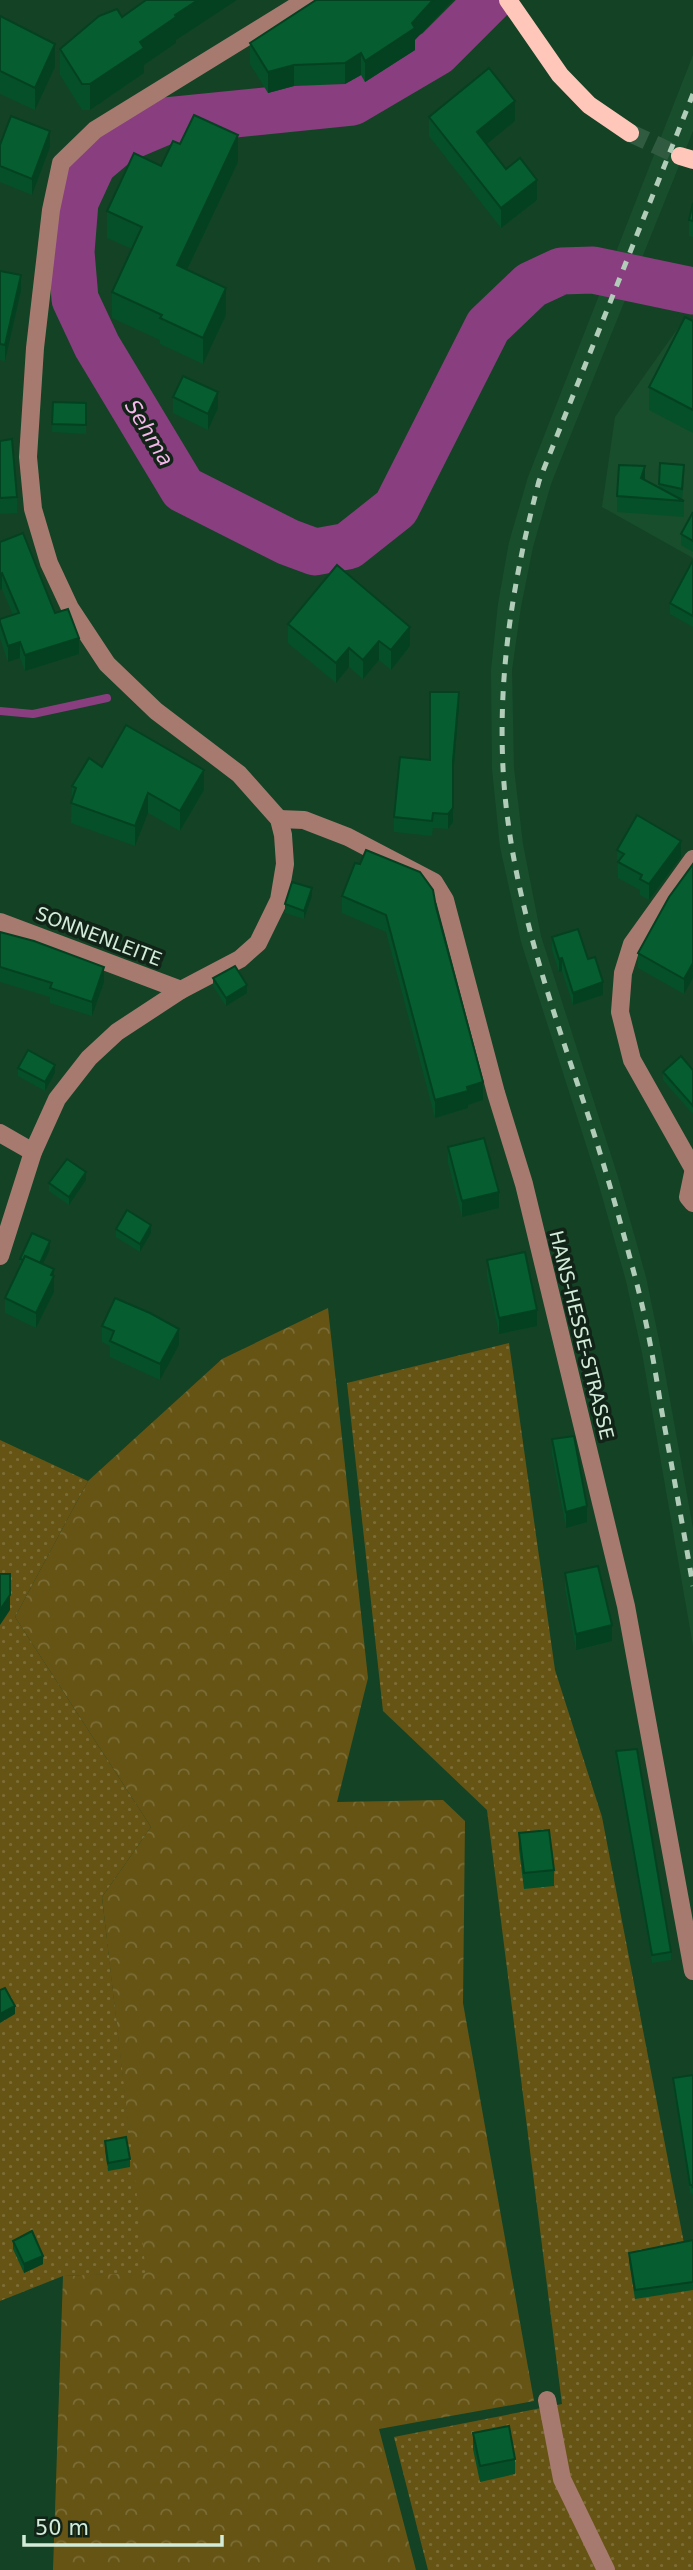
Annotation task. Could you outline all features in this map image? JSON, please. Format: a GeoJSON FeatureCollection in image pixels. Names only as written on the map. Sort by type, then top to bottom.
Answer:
{"type":"FeatureCollection","features":[{"type":"Feature","properties":{"kind":"main road"},"geometry":{"type":"LineString","coordinates":[[509,1],[560,75],[589,105],[630,134]]}},
{"type":"Feature","properties":{"kind":"street"},"geometry":{"type":"LineString","coordinates":[[0,1256],[33,1152],[57,1099],[89,1058],[117,1032],[181,990],[240,959],[258,943],[279,900],[285,864],[279,818],[239,774],[156,711],[107,664],[70,608],[49,563],[33,509],[28,457],[35,348],[51,210],[61,163],[95,130],[306,0]]}},
{"type":"Feature","properties":{"kind":"street","name":"HANS-HESSE-STRASSE"},"geometry":{"type":"LineString","coordinates":[[279,818],[303,820],[348,837],[434,882],[445,900],[496,1093],[524,1184],[623,1593],[693,1971]]}},
{"type":"Feature","properties":{"kind":"street"},"geometry":{"type":"LineString","coordinates":[[693,859],[632,944],[623,973],[620,1012],[632,1059],[693,1170],[688,1197],[693,1203]]}},
{"type":"Feature","properties":{"kind":"street","name":"SONNENLEITE"},"geometry":{"type":"LineString","coordinates":[[0,922],[181,990]]}},
{"type":"Feature","properties":{"kind":"street"},"geometry":{"type":"LineString","coordinates":[[0,1133],[33,1152]]}},
{"type":"Feature","properties":{"kind":"street"},"geometry":{"type":"LineString","coordinates":[[547,2400],[562,2479],[606,2570]]}},
{"type":"Feature","properties":{"kind":"shaded area"},"geometry":{"type":"Polygon","coordinates":[[[693,55],[693,131],[551,484],[533,547],[512,670],[514,768],[523,844],[541,936],[618,1177],[646,1277],[661,1350],[693,1528],[693,1646],[642,1353],[626,1281],[598,1182],[521,942],[500,847],[492,769],[491,670],[498,604],[509,542],[528,477],[693,55]]]}},
{"type":"Feature","properties":{"kind":"shaded area"},"geometry":{"type":"Polygon","coordinates":[[[681,324],[693,331],[693,558],[602,507],[615,417],[681,324]]]}},
{"type":"Feature","properties":{"kind":"green space"},"geometry":{"type":"Polygon","coordinates":[[[328,1308],[368,1678],[337,1802],[443,1800],[465,1821],[463,2003],[534,2401],[379,2429],[416,2570],[53,2570],[63,2276],[145,2272],[102,1897],[151,1827],[15,1617],[88,1481],[222,1359],[328,1308]]]}},
{"type":"Feature","properties":{"kind":"green space"},"geometry":{"type":"Polygon","coordinates":[[[509,1343],[555,1670],[602,1817],[693,2290],[693,2570],[428,2570],[394,2437],[562,2404],[487,1810],[383,1711],[347,1383],[509,1343]]]}},
{"type":"Feature","properties":{"kind":"green space"},"geometry":{"type":"Polygon","coordinates":[[[0,1440],[88,1481],[15,1617],[151,1827],[102,1897],[146,2273],[63,2276],[0,2301],[0,1440]]]}},
{"type":"Feature","properties":{"kind":"building"},"geometry":{"type":"Polygon","coordinates":[[[146,0],[198,0],[140,42],[144,48],[90,84],[82,84],[60,49],[99,16],[117,9],[122,17],[146,0]]]}},
{"type":"Feature","properties":{"kind":"building"},"geometry":{"type":"Polygon","coordinates":[[[316,0],[433,0],[412,23],[415,28],[365,61],[361,53],[345,63],[294,65],[268,72],[250,43],[316,0]]]}},
{"type":"Feature","properties":{"kind":"building"},"geometry":{"type":"Polygon","coordinates":[[[0,16],[55,44],[35,88],[0,71],[0,16]]]}},
{"type":"Feature","properties":{"kind":"building"},"geometry":{"type":"Polygon","coordinates":[[[489,68],[515,101],[477,132],[506,169],[520,158],[537,180],[501,208],[429,117],[489,68]]]}},
{"type":"Feature","properties":{"kind":"building"},"geometry":{"type":"Polygon","coordinates":[[[194,115],[238,135],[177,265],[226,288],[203,338],[112,292],[142,227],[107,211],[134,153],[161,166],[173,141],[180,144],[194,115]]]}},
{"type":"Feature","properties":{"kind":"building"},"geometry":{"type":"Polygon","coordinates":[[[11,116],[50,131],[32,179],[0,166],[0,145],[11,116]]]}},
{"type":"Feature","properties":{"kind":"building"},"geometry":{"type":"Polygon","coordinates":[[[693,203],[693,221],[689,220],[693,203]]]}},
{"type":"Feature","properties":{"kind":"building"},"geometry":{"type":"Polygon","coordinates":[[[0,271],[21,275],[5,345],[0,344],[0,271]]]}},
{"type":"Feature","properties":{"kind":"building"},"geometry":{"type":"Polygon","coordinates":[[[685,317],[693,321],[693,410],[649,387],[685,317]]]}},
{"type":"Feature","properties":{"kind":"building"},"geometry":{"type":"Polygon","coordinates":[[[183,376],[218,392],[208,414],[173,397],[183,376]]]}},
{"type":"Feature","properties":{"kind":"building"},"geometry":{"type":"Polygon","coordinates":[[[53,402],[86,403],[86,425],[52,424],[53,402]]]}},
{"type":"Feature","properties":{"kind":"building"},"geometry":{"type":"Polygon","coordinates":[[[12,439],[17,497],[0,498],[0,441],[12,439]]]}},
{"type":"Feature","properties":{"kind":"building"},"geometry":{"type":"Polygon","coordinates":[[[660,463],[684,465],[682,489],[659,484],[660,463]]]}},
{"type":"Feature","properties":{"kind":"building"},"geometry":{"type":"Polygon","coordinates":[[[619,465],[645,466],[641,478],[684,501],[617,496],[619,465]]]}},
{"type":"Feature","properties":{"kind":"building"},"geometry":{"type":"Polygon","coordinates":[[[693,512],[693,541],[681,534],[693,512]]]}},
{"type":"Feature","properties":{"kind":"building"},"geometry":{"type":"Polygon","coordinates":[[[23,533],[55,613],[68,609],[79,638],[25,655],[20,642],[8,646],[0,622],[0,619],[19,613],[2,573],[0,574],[0,542],[23,533]]]}},
{"type":"Feature","properties":{"kind":"building"},"geometry":{"type":"Polygon","coordinates":[[[693,560],[693,616],[670,603],[693,560]]]}},
{"type":"Feature","properties":{"kind":"building"},"geometry":{"type":"Polygon","coordinates":[[[337,565],[410,627],[391,650],[379,641],[363,660],[349,648],[336,663],[288,624],[337,565]]]}},
{"type":"Feature","properties":{"kind":"building"},"geometry":{"type":"Polygon","coordinates":[[[430,692],[459,692],[453,761],[453,808],[448,814],[433,813],[432,821],[394,817],[400,757],[430,760],[430,692]]]}},
{"type":"Feature","properties":{"kind":"building"},"geometry":{"type":"Polygon","coordinates":[[[126,725],[204,770],[180,811],[148,793],[135,826],[71,803],[76,788],[72,786],[89,758],[102,767],[126,725]]]}},
{"type":"Feature","properties":{"kind":"building"},"geometry":{"type":"Polygon","coordinates":[[[637,815],[681,841],[649,884],[640,879],[642,875],[618,862],[624,854],[617,850],[637,815]]]}},
{"type":"Feature","properties":{"kind":"building"},"geometry":{"type":"Polygon","coordinates":[[[366,850],[420,872],[433,890],[483,1082],[467,1087],[468,1091],[435,1100],[386,915],[342,896],[355,863],[360,864],[366,850]]]}},
{"type":"Feature","properties":{"kind":"building"},"geometry":{"type":"Polygon","coordinates":[[[693,864],[693,963],[684,979],[638,953],[669,897],[693,864]]]}},
{"type":"Feature","properties":{"kind":"building"},"geometry":{"type":"Polygon","coordinates":[[[292,882],[312,888],[304,911],[285,904],[292,882]]]}},
{"type":"Feature","properties":{"kind":"building"},"geometry":{"type":"Polygon","coordinates":[[[578,929],[588,959],[595,957],[603,982],[573,993],[552,937],[578,929]]]}},
{"type":"Feature","properties":{"kind":"building"},"geometry":{"type":"Polygon","coordinates":[[[0,932],[34,941],[104,967],[92,1002],[50,988],[52,983],[0,967],[0,932]]]}},
{"type":"Feature","properties":{"kind":"building"},"geometry":{"type":"Polygon","coordinates":[[[235,966],[247,985],[226,998],[213,978],[235,966]]]}},
{"type":"Feature","properties":{"kind":"building"},"geometry":{"type":"Polygon","coordinates":[[[28,1050],[55,1065],[45,1082],[18,1068],[28,1050]]]}},
{"type":"Feature","properties":{"kind":"building"},"geometry":{"type":"Polygon","coordinates":[[[681,1056],[693,1070],[693,1106],[663,1072],[681,1056]]]}},
{"type":"Feature","properties":{"kind":"building"},"geometry":{"type":"Polygon","coordinates":[[[484,1138],[499,1192],[462,1201],[448,1147],[484,1138]]]}},
{"type":"Feature","properties":{"kind":"building"},"geometry":{"type":"Polygon","coordinates":[[[67,1159],[86,1172],[69,1197],[49,1183],[67,1159]]]}},
{"type":"Feature","properties":{"kind":"building"},"geometry":{"type":"Polygon","coordinates":[[[127,1210],[151,1225],[140,1244],[116,1229],[127,1210]]]}},
{"type":"Feature","properties":{"kind":"building"},"geometry":{"type":"Polygon","coordinates":[[[32,1233],[50,1241],[40,1263],[25,1256],[23,1260],[20,1259],[32,1233]]]}},
{"type":"Feature","properties":{"kind":"building"},"geometry":{"type":"Polygon","coordinates":[[[525,1252],[537,1310],[499,1318],[487,1260],[525,1252]]]}},
{"type":"Feature","properties":{"kind":"building"},"geometry":{"type":"Polygon","coordinates":[[[25,1256],[54,1269],[51,1275],[54,1276],[36,1313],[5,1298],[25,1256]]]}},
{"type":"Feature","properties":{"kind":"building"},"geometry":{"type":"Polygon","coordinates":[[[115,1298],[179,1329],[160,1364],[110,1341],[114,1331],[102,1326],[115,1298]]]}},
{"type":"Feature","properties":{"kind":"building"},"geometry":{"type":"Polygon","coordinates":[[[574,1436],[587,1506],[566,1512],[552,1439],[574,1436]]]}},
{"type":"Feature","properties":{"kind":"building"},"geometry":{"type":"Polygon","coordinates":[[[598,1566],[612,1625],[576,1634],[565,1573],[598,1566]]]}},
{"type":"Feature","properties":{"kind":"building"},"geometry":{"type":"Polygon","coordinates":[[[0,1574],[10,1574],[10,1595],[0,1610],[0,1574]]]}},
{"type":"Feature","properties":{"kind":"building"},"geometry":{"type":"Polygon","coordinates":[[[637,1749],[671,1952],[652,1955],[616,1751],[637,1749]]]}},
{"type":"Feature","properties":{"kind":"building"},"geometry":{"type":"Polygon","coordinates":[[[549,1830],[554,1870],[524,1873],[519,1833],[549,1830]]]}},
{"type":"Feature","properties":{"kind":"building"},"geometry":{"type":"Polygon","coordinates":[[[5,1988],[15,2006],[0,2014],[0,1990],[5,1988]]]}},
{"type":"Feature","properties":{"kind":"building"},"geometry":{"type":"Polygon","coordinates":[[[693,2075],[693,2188],[690,2185],[673,2078],[693,2075]]]}},
{"type":"Feature","properties":{"kind":"building"},"geometry":{"type":"Polygon","coordinates":[[[126,2137],[130,2159],[108,2163],[105,2141],[126,2137]]]}},
{"type":"Feature","properties":{"kind":"building"},"geometry":{"type":"Polygon","coordinates":[[[32,2231],[43,2256],[24,2264],[13,2241],[32,2231]]]}},
{"type":"Feature","properties":{"kind":"building"},"geometry":{"type":"Polygon","coordinates":[[[693,2240],[693,2282],[635,2290],[629,2253],[693,2240]]]}},
{"type":"Feature","properties":{"kind":"building"},"geometry":{"type":"Polygon","coordinates":[[[509,2426],[515,2459],[480,2466],[473,2433],[509,2426]]]}},
{"type":"Feature","properties":{"kind":"waterway","name":"Sehma"},"geometry":{"type":"LineString","coordinates":[[489,0],[437,52],[352,102],[166,121],[119,141],[93,163],[75,202],[71,252],[75,299],[97,346],[183,489],[288,542],[315,552],[348,546],[396,508],[488,326],[531,285],[561,271],[593,270],[693,291]]}},
{"type":"Feature","properties":{"kind":"waterway"},"geometry":{"type":"LineString","coordinates":[[0,711],[33,714],[107,698]]}},
{"type":"Feature","properties":{"kind":"tunnel"},"geometry":{"type":"LineString","coordinates":[[630,133],[680,156]]}},
{"type":"Feature","properties":{"kind":"railway"},"geometry":{"type":"LineString","coordinates":[[693,94],[539,481],[515,587],[506,659],[502,731],[503,768],[513,857],[546,987],[606,1174],[638,1290],[653,1356],[693,1586]]}}]}
